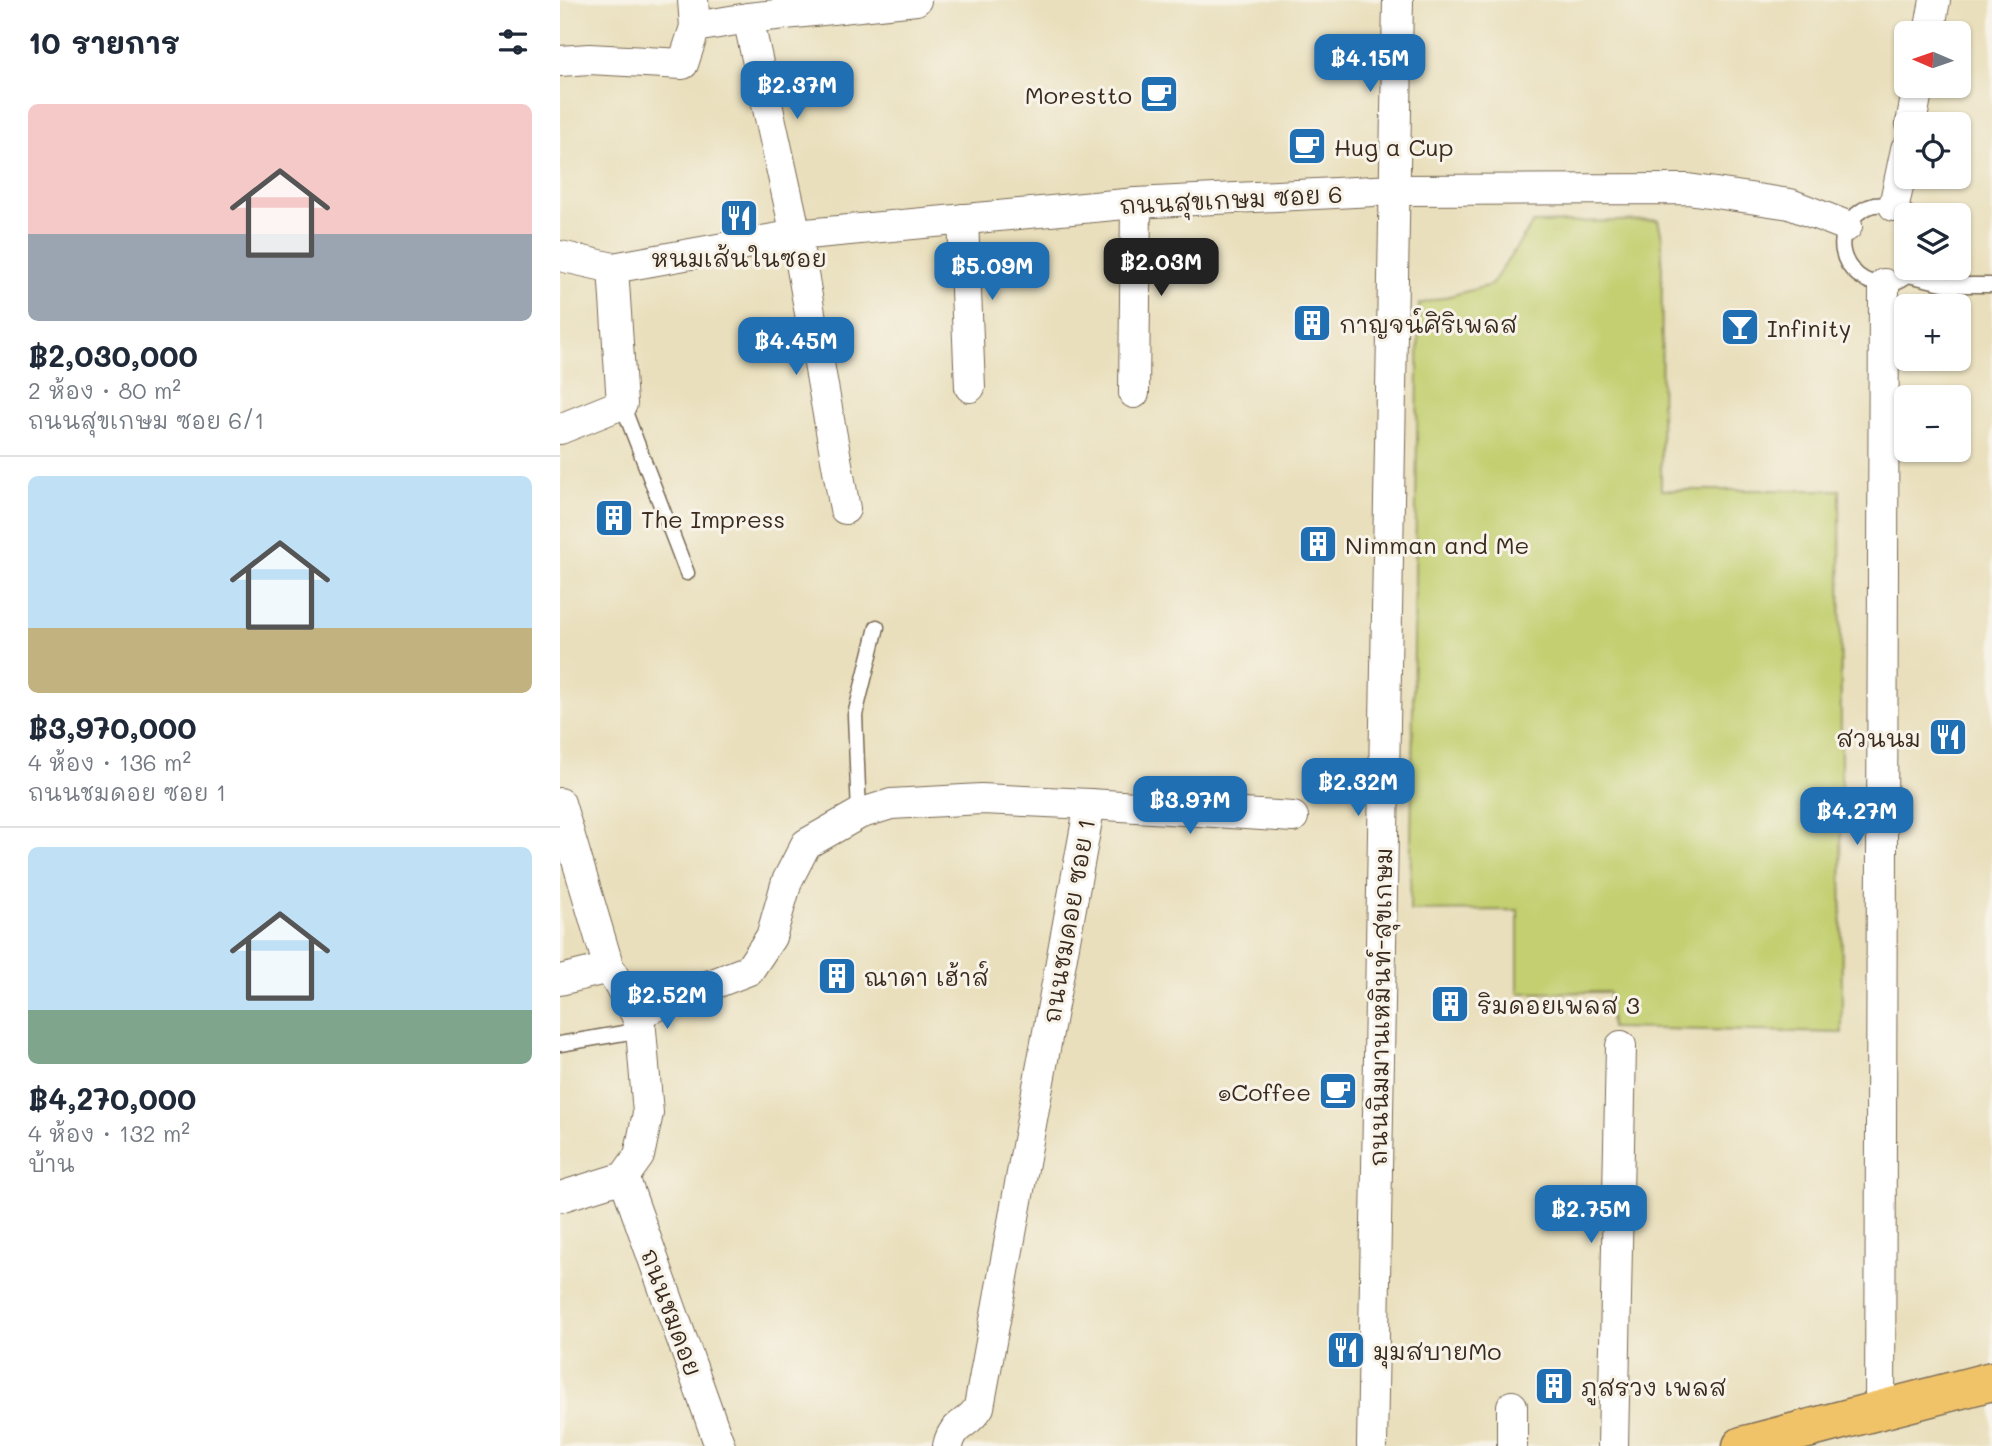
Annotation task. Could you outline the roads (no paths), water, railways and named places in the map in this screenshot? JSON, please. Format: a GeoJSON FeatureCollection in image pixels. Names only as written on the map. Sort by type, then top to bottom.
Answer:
{"type":"FeatureCollection","features":[{"type":"Feature","properties":{"kind":"main road"},"geometry":{"type":"LineString","coordinates":[[1742,1446],[1992,1381]]}},
{"type":"Feature","properties":{"kind":"street"},"geometry":{"type":"LineString","coordinates":[[560,61],[589,59],[683,64],[694,13],[748,18],[916,0]]}},
{"type":"Feature","properties":{"kind":"street","name":"ถนนนิมมานเหมินท์-สุขเกษม"},"geometry":{"type":"LineString","coordinates":[[1372,1446],[1398,0]]}},
{"type":"Feature","properties":{"kind":"street"},"geometry":{"type":"LineString","coordinates":[[1932,21],[1936,0]]}},
{"type":"Feature","properties":{"kind":"street"},"geometry":{"type":"LineString","coordinates":[[748,18],[796,235],[845,509]]}},
{"type":"Feature","properties":{"kind":"street","name":"ถนนสุขเกษม ซอย 6"},"geometry":{"type":"LineString","coordinates":[[613,268],[796,235],[1136,203],[1394,190],[1688,189],[1790,204],[1847,226]]}},
{"type":"Feature","properties":{"kind":"street"},"geometry":{"type":"LineString","coordinates":[[1134,393],[1136,203]]}},
{"type":"Feature","properties":{"kind":"street"},"geometry":{"type":"LineString","coordinates":[[963,219],[970,387]]}},
{"type":"Feature","properties":{"kind":"street"},"geometry":{"type":"LineString","coordinates":[[560,256],[613,268],[622,404],[560,429]]}},
{"type":"Feature","properties":{"kind":"street"},"geometry":{"type":"LineString","coordinates":[[1880,1410],[1902,280]]}},
{"type":"Feature","properties":{"kind":"street","name":"ถนนชมดอย ซอย 1"},"geometry":{"type":"LineString","coordinates":[[638,1022],[749,970],[771,937],[788,881],[806,844],[859,814],[891,804],[981,799],[1090,804],[979,1407],[973,1418],[956,1426],[948,1446]]}},
{"type":"Feature","properties":{"kind":"street"},"geometry":{"type":"LineString","coordinates":[[560,803],[609,968],[638,1022],[648,1113],[639,1156],[624,1177],[560,1197]]}},
{"type":"Feature","properties":{"kind":"street"},"geometry":{"type":"LineString","coordinates":[[1090,804],[1293,817]]}},
{"type":"Feature","properties":{"kind":"street"},"geometry":{"type":"LineString","coordinates":[[560,981],[609,968]]}},
{"type":"Feature","properties":{"kind":"street"},"geometry":{"type":"LineString","coordinates":[[1613,1446],[1621,1046]]}},
{"type":"Feature","properties":{"kind":"street","name":"ถนนชมดอย"},"geometry":{"type":"LineString","coordinates":[[624,1177],[720,1446]]}},
{"type":"Feature","properties":{"kind":"street"},"geometry":{"type":"LineString","coordinates":[[1511,1406],[1512,1446]]}},
{"type":"Feature","properties":{"kind":"lane"},"geometry":{"type":"LineString","coordinates":[[1894,209],[1872,205],[1862,210],[1847,226],[1843,249],[1846,261],[1862,279],[1873,284],[1894,278]]}},
{"type":"Feature","properties":{"kind":"lane"},"geometry":{"type":"LineString","coordinates":[[1924,280],[1951,285],[1992,285]]}},
{"type":"Feature","properties":{"kind":"lane"},"geometry":{"type":"LineString","coordinates":[[622,404],[687,573]]}},
{"type":"Feature","properties":{"kind":"lane"},"geometry":{"type":"LineString","coordinates":[[859,814],[855,715],[877,627]]}},
{"type":"Feature","properties":{"kind":"lane"},"geometry":{"type":"LineString","coordinates":[[560,1044],[638,1022]]}},
{"type":"Feature","properties":{"kind":"place","name":"Morestto"},"geometry":{"type":"Point","coordinates":[1159,94]}},
{"type":"Feature","properties":{"kind":"place","name":"Hug a Cup"},"geometry":{"type":"Point","coordinates":[1307,146]}},
{"type":"Feature","properties":{"kind":"place","name":"หนมเส้นในซอย"},"geometry":{"type":"Point","coordinates":[739,218]}},
{"type":"Feature","properties":{"kind":"place","name":"กาญจน์ศิริเพลส"},"geometry":{"type":"Point","coordinates":[1312,323]}},
{"type":"Feature","properties":{"kind":"place","name":"Infinity"},"geometry":{"type":"Point","coordinates":[1740,327]}},
{"type":"Feature","properties":{"kind":"place","name":"The Impress"},"geometry":{"type":"Point","coordinates":[614,518]}},
{"type":"Feature","properties":{"kind":"place","name":"Nimman and Me"},"geometry":{"type":"Point","coordinates":[1318,544]}},
{"type":"Feature","properties":{"kind":"place","name":"สวนนม"},"geometry":{"type":"Point","coordinates":[1948,737]}},
{"type":"Feature","properties":{"kind":"place","name":"ณาดา เฮ้าส์"},"geometry":{"type":"Point","coordinates":[837,976]}},
{"type":"Feature","properties":{"kind":"place","name":"ริมดอยเพลส 3"},"geometry":{"type":"Point","coordinates":[1450,1004]}},
{"type":"Feature","properties":{"kind":"place","name":"๑Coffee"},"geometry":{"type":"Point","coordinates":[1338,1091]}},
{"type":"Feature","properties":{"kind":"place","name":"มุมสบายMo"},"geometry":{"type":"Point","coordinates":[1346,1350]}},
{"type":"Feature","properties":{"kind":"place","name":"ภูสรวง เพลส"},"geometry":{"type":"Point","coordinates":[1554,1386]}}]}
